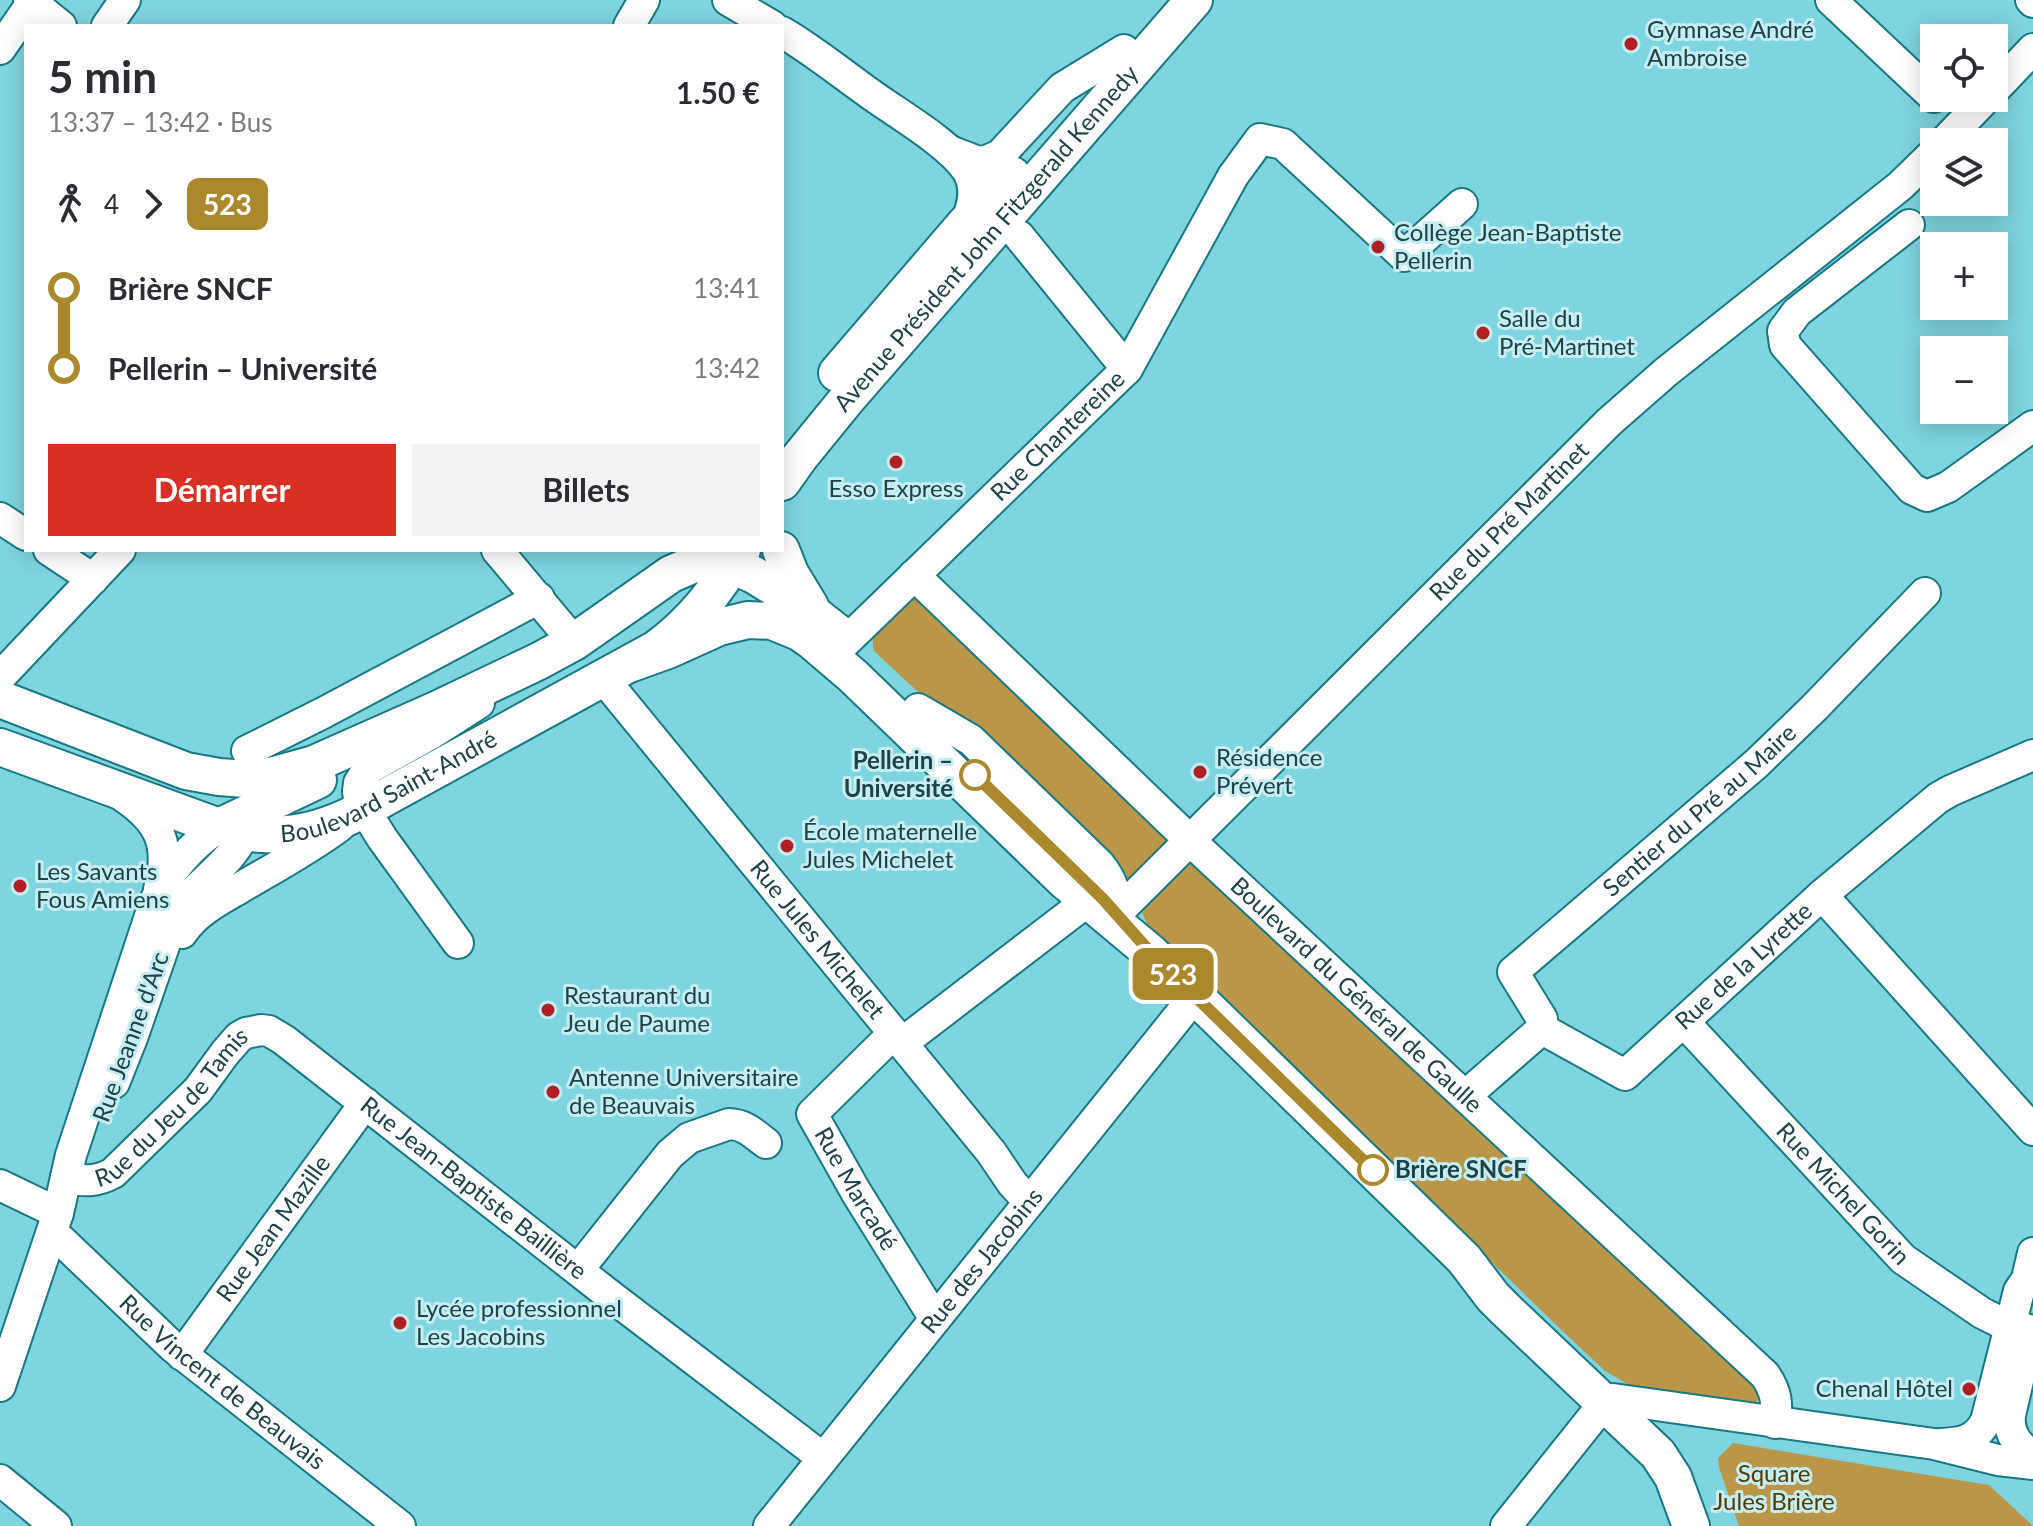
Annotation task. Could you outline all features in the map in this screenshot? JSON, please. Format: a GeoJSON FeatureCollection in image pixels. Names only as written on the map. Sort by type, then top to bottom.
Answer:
{"type":"FeatureCollection","features":[{"type":"Feature","properties":{"kind":"main road","name":"Avenue Président John Fitzgerald Kennedy"},"geometry":{"type":"LineString","coordinates":[[784,437],[879,322],[1167,0]]}},
{"type":"Feature","properties":{"kind":"main road","name":"Avenue Président John Fitzgerald Kennedy"},"geometry":{"type":"LineString","coordinates":[[784,483],[813,441],[870,372],[1194,0]]}},
{"type":"Feature","properties":{"kind":"main road"},"geometry":{"type":"LineString","coordinates":[[656,583],[686,552]]}},
{"type":"Feature","properties":{"kind":"main road"},"geometry":{"type":"LineString","coordinates":[[782,552],[790,573],[839,648],[943,762],[1033,852],[1103,907]]}},
{"type":"Feature","properties":{"kind":"main road"},"geometry":{"type":"LineString","coordinates":[[656,583],[681,568],[737,558],[817,617]]}},
{"type":"Feature","properties":{"kind":"main road","name":"Boulevard Saint-André"},"geometry":{"type":"LineString","coordinates":[[0,747],[95,781],[238,824],[285,834],[316,830],[342,821],[656,649],[683,629],[737,558]]}},
{"type":"Feature","properties":{"kind":"main road","name":"Boulevard Saint-André"},"geometry":{"type":"LineString","coordinates":[[0,699],[186,771],[246,779],[274,775],[300,769],[338,754],[539,661],[574,642],[656,583]]}},
{"type":"Feature","properties":{"kind":"main road"},"geometry":{"type":"LineString","coordinates":[[574,642],[618,670],[719,627],[762,619],[839,648],[890,680],[1103,907],[1464,1259],[1518,1298],[1633,1416],[1670,1470],[1691,1526]]}},
{"type":"Feature","properties":{"kind":"main road"},"geometry":{"type":"LineString","coordinates":[[238,824],[367,754],[436,710]]}},
{"type":"Feature","properties":{"kind":"main road"},"geometry":{"type":"LineString","coordinates":[[219,777],[244,799],[238,824]]}},
{"type":"Feature","properties":{"kind":"main road"},"geometry":{"type":"LineString","coordinates":[[1633,1416],[1673,1440],[1685,1455],[1711,1526]]}},
{"type":"Feature","properties":{"kind":"street"},"geometry":{"type":"LineString","coordinates":[[108,24],[125,0]]}},
{"type":"Feature","properties":{"kind":"street"},"geometry":{"type":"LineString","coordinates":[[630,24],[644,0]]}},
{"type":"Feature","properties":{"kind":"street"},"geometry":{"type":"LineString","coordinates":[[728,0],[769,24]]}},
{"type":"Feature","properties":{"kind":"street"},"geometry":{"type":"LineString","coordinates":[[1831,0],[1920,83]]}},
{"type":"Feature","properties":{"kind":"street"},"geometry":{"type":"LineString","coordinates":[[0,49],[30,1],[59,24]]}},
{"type":"Feature","properties":{"kind":"street"},"geometry":{"type":"LineString","coordinates":[[784,33],[950,151],[976,161],[992,160],[1000,155],[1062,88],[1124,50]]}},
{"type":"Feature","properties":{"kind":"street"},"geometry":{"type":"LineString","coordinates":[[2008,75],[2033,49]]}},
{"type":"Feature","properties":{"kind":"street"},"geometry":{"type":"LineString","coordinates":[[1958,128],[1973,112]]}},
{"type":"Feature","properties":{"kind":"street","name":"Rue Chantereine"},"geometry":{"type":"LineString","coordinates":[[839,648],[1127,369],[1233,176],[1260,139],[1283,144],[1404,256],[1462,204]]}},
{"type":"Feature","properties":{"kind":"street"},"geometry":{"type":"LineString","coordinates":[[950,151],[972,180],[973,200],[965,224]]}},
{"type":"Feature","properties":{"kind":"street","name":"Rue du Pré Martinet"},"geometry":{"type":"LineString","coordinates":[[1103,907],[1189,839],[1609,422],[1666,372],[1900,186],[1920,167]]}},
{"type":"Feature","properties":{"kind":"street"},"geometry":{"type":"LineString","coordinates":[[1909,225],[1797,312],[1783,331],[1785,345],[1912,489],[1927,496],[1948,487],[2033,426]]}},
{"type":"Feature","properties":{"kind":"street"},"geometry":{"type":"LineString","coordinates":[[1019,236],[1127,369]]}},
{"type":"Feature","properties":{"kind":"street"},"geometry":{"type":"LineString","coordinates":[[0,518],[24,534]]}},
{"type":"Feature","properties":{"kind":"street"},"geometry":{"type":"LineString","coordinates":[[52,552],[93,579]]}},
{"type":"Feature","properties":{"kind":"street"},"geometry":{"type":"LineString","coordinates":[[0,677],[118,552]]}},
{"type":"Feature","properties":{"kind":"street"},"geometry":{"type":"LineString","coordinates":[[499,552],[574,642]]}},
{"type":"Feature","properties":{"kind":"street","name":"Boulevard du Général de Gaulle"},"geometry":{"type":"LineString","coordinates":[[914,575],[1189,839],[1765,1375],[1777,1400],[1775,1423]]}},
{"type":"Feature","properties":{"kind":"street","name":"Sentier du Pré au Maire"},"geometry":{"type":"LineString","coordinates":[[1542,1029],[1542,1019],[1513,972],[1756,764],[1925,593]]}},
{"type":"Feature","properties":{"kind":"street"},"geometry":{"type":"LineString","coordinates":[[247,751],[539,598]]}},
{"type":"Feature","properties":{"kind":"street"},"geometry":{"type":"LineString","coordinates":[[458,943],[364,809],[358,791],[359,783],[368,769],[452,722],[539,661]]}},
{"type":"Feature","properties":{"kind":"street","name":"Rue Jules Michelet"},"geometry":{"type":"LineString","coordinates":[[618,670],[898,1038],[1029,1202]]}},
{"type":"Feature","properties":{"kind":"street"},"geometry":{"type":"LineString","coordinates":[[323,713],[338,754]]}},
{"type":"Feature","properties":{"kind":"street","name":"Rue de la Lyrette"},"geometry":{"type":"LineString","coordinates":[[1542,1029],[1625,1075],[1822,895],[1938,798],[2031,756]]}},
{"type":"Feature","properties":{"kind":"street"},"geometry":{"type":"LineString","coordinates":[[95,781],[137,806],[157,828],[164,859],[155,901]]}},
{"type":"Feature","properties":{"kind":"street"},"geometry":{"type":"LineString","coordinates":[[137,1025],[190,922],[212,904],[298,854],[364,809]]}},
{"type":"Feature","properties":{"kind":"street","name":"Rue Jeanne d'Arc"},"geometry":{"type":"LineString","coordinates":[[0,1386],[70,1178],[92,1142],[174,917],[184,902],[236,850],[238,824],[201,840],[171,873],[155,901],[71,1155],[70,1178]]}},
{"type":"Feature","properties":{"kind":"street"},"geometry":{"type":"LineString","coordinates":[[1822,895],[2033,1130]]}},
{"type":"Feature","properties":{"kind":"street","name":"Rue Marcadé"},"geometry":{"type":"LineString","coordinates":[[935,1319],[856,1192],[812,1114],[898,1038],[1103,907]]}},
{"type":"Feature","properties":{"kind":"street","name":"Rue des Jacobins"},"geometry":{"type":"LineString","coordinates":[[769,1526],[1195,996]]}},
{"type":"Feature","properties":{"kind":"street","name":"Rue Michel Gorin"},"geometry":{"type":"LineString","coordinates":[[1684,1022],[1903,1259],[1982,1313],[2024,1303]]}},
{"type":"Feature","properties":{"kind":"street"},"geometry":{"type":"LineString","coordinates":[[1465,1096],[1542,1029]]}},
{"type":"Feature","properties":{"kind":"street","name":"Rue du Jeu de Tamis"},"geometry":{"type":"LineString","coordinates":[[70,1178],[87,1181],[105,1178],[122,1166],[198,1090],[239,1037],[261,1030],[276,1034]]}},
{"type":"Feature","properties":{"kind":"street","name":"Rue Jean-Baptiste Baillière"},"geometry":{"type":"LineString","coordinates":[[276,1034],[823,1458]]}},
{"type":"Feature","properties":{"kind":"street","name":"Rue Jean Mazille"},"geometry":{"type":"LineString","coordinates":[[182,1355],[365,1103]]}},
{"type":"Feature","properties":{"kind":"street"},"geometry":{"type":"LineString","coordinates":[[578,1270],[670,1154],[689,1138],[735,1124],[747,1128],[766,1143]]}},
{"type":"Feature","properties":{"kind":"street","name":"Rue Vincent de Beauvais"},"geometry":{"type":"LineString","coordinates":[[0,1185],[55,1224],[62,1241],[182,1355],[400,1526]]}},
{"type":"Feature","properties":{"kind":"street"},"geometry":{"type":"LineString","coordinates":[[2024,1303],[2024,1359],[2009,1427],[2030,1464]]}},
{"type":"Feature","properties":{"kind":"street"},"geometry":{"type":"LineString","coordinates":[[1934,1444],[1965,1441],[1978,1434],[1983,1427],[2024,1303]]}},
{"type":"Feature","properties":{"kind":"street"},"geometry":{"type":"LineString","coordinates":[[2024,1303],[1996,1428],[2002,1446],[2030,1464]]}},
{"type":"Feature","properties":{"kind":"street"},"geometry":{"type":"LineString","coordinates":[[1506,1526],[1633,1416],[1696,1411],[1934,1444],[1983,1457],[2030,1464]]}},
{"type":"Feature","properties":{"kind":"street"},"geometry":{"type":"LineString","coordinates":[[0,1480],[56,1526]]}},
{"type":"Feature","properties":{"kind":"green space"},"geometry":{"type":"Polygon","coordinates":[[[911,591],[1749,1371],[1761,1396],[1756,1402],[1702,1399],[1631,1386],[1605,1371],[1551,1320],[1149,928],[1128,881],[954,711],[945,717],[874,651],[874,632],[878,624],[911,591]]]}},
{"type":"Feature","properties":{"kind":"green space","name":"Square Jules Brière"},"geometry":{"type":"Polygon","coordinates":[[[1733,1443],[1989,1485],[2033,1526],[1739,1526],[1718,1458],[1733,1443]]]}},
{"type":"Feature","properties":{"kind":"bus line","name":"523"},"geometry":{"type":"LineString","coordinates":[[975,775],[1373,1170]]}},
{"type":"Feature","properties":{"kind":"place","name":"Gymnase André Ambroise"},"geometry":{"type":"Point","coordinates":[1631,44]}},
{"type":"Feature","properties":{"kind":"place","name":"Collège Jean-Baptiste Pellerin"},"geometry":{"type":"Point","coordinates":[1378,247]}},
{"type":"Feature","properties":{"kind":"place","name":"Salle du Pré-Martinet"},"geometry":{"type":"Point","coordinates":[1483,333]}},
{"type":"Feature","properties":{"kind":"place","name":"Esso Express"},"geometry":{"type":"Point","coordinates":[896,462]}},
{"type":"Feature","properties":{"kind":"place","name":"Résidence Prévert"},"geometry":{"type":"Point","coordinates":[1200,772]}},
{"type":"Feature","properties":{"kind":"place","name":"Pellerin – Université"},"geometry":{"type":"Point","coordinates":[975,775]}},
{"type":"Feature","properties":{"kind":"place","name":"École maternelle Jules Michelet"},"geometry":{"type":"Point","coordinates":[787,846]}},
{"type":"Feature","properties":{"kind":"place","name":"Les Savants Fous Amiens"},"geometry":{"type":"Point","coordinates":[20,886]}},
{"type":"Feature","properties":{"kind":"place","name":"Restaurant du Jeu de Paume"},"geometry":{"type":"Point","coordinates":[548,1010]}},
{"type":"Feature","properties":{"kind":"place","name":"Antenne Universitaire de Beauvais"},"geometry":{"type":"Point","coordinates":[553,1092]}},
{"type":"Feature","properties":{"kind":"place","name":"Brière SNCF"},"geometry":{"type":"Point","coordinates":[1373,1170]}},
{"type":"Feature","properties":{"kind":"place","name":"Lycée professionnel Les Jacobins"},"geometry":{"type":"Point","coordinates":[400,1323]}},
{"type":"Feature","properties":{"kind":"place","name":"Chenal Hôtel"},"geometry":{"type":"Point","coordinates":[1969,1389]}}]}
